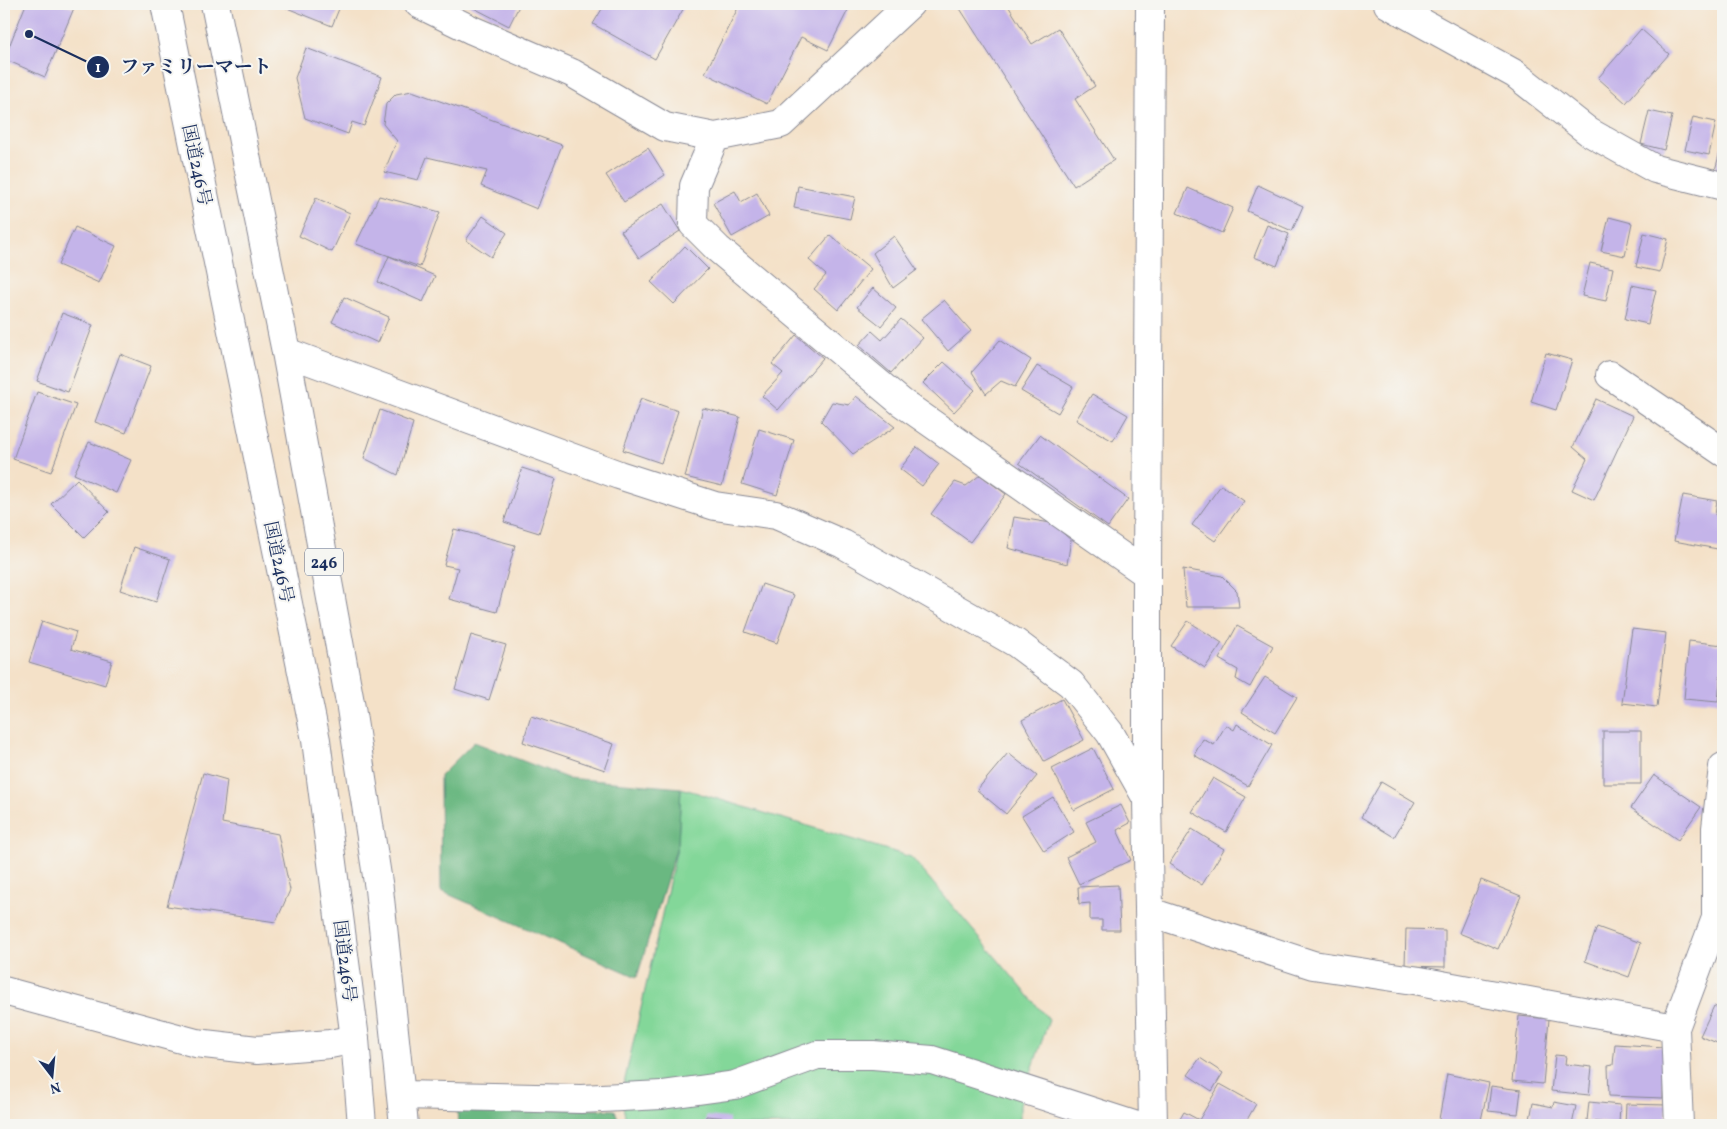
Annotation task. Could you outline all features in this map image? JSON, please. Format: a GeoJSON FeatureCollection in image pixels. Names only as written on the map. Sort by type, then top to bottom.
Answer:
{"type":"FeatureCollection","features":[{"type":"Feature","properties":{"kind":"main road","name":"国道246号"},"geometry":{"type":"LineString","coordinates":[[165,4],[316,740],[355,1040],[362,1125]]}},
{"type":"Feature","properties":{"kind":"main road","name":"246"},"geometry":{"type":"LineString","coordinates":[[216,4],[286,352],[351,708],[378,879],[404,1125]]}},
{"type":"Feature","properties":{"kind":"main road"},"geometry":{"type":"LineString","coordinates":[[419,4],[472,30],[572,73],[665,127],[715,137],[781,124],[910,4]]}},
{"type":"Feature","properties":{"kind":"main road"},"geometry":{"type":"LineString","coordinates":[[1150,4],[1146,574],[1147,800],[1153,1125]]}},
{"type":"Feature","properties":{"kind":"main road"},"geometry":{"type":"LineString","coordinates":[[1388,4],[1515,74],[1589,132],[1655,169],[1723,186]]}},
{"type":"Feature","properties":{"kind":"main road"},"geometry":{"type":"LineString","coordinates":[[715,137],[694,186],[693,224],[725,255],[901,402],[1146,574]]}},
{"type":"Feature","properties":{"kind":"main road"},"geometry":{"type":"LineString","coordinates":[[286,352],[619,475],[715,506],[776,515],[843,544],[1016,643],[1071,684],[1110,733],[1147,800]]}},
{"type":"Feature","properties":{"kind":"main road"},"geometry":{"type":"LineString","coordinates":[[1610,375],[1723,452]]}},
{"type":"Feature","properties":{"kind":"main road"},"geometry":{"type":"LineString","coordinates":[[1680,1125],[1675,1028],[1720,918],[1716,828],[1723,767]]}},
{"type":"Feature","properties":{"kind":"main road"},"geometry":{"type":"LineString","coordinates":[[1150,912],[1312,965],[1420,981],[1675,1028]]}},
{"type":"Feature","properties":{"kind":"main road"},"geometry":{"type":"LineString","coordinates":[[4,991],[196,1043],[257,1050],[355,1040]]}},
{"type":"Feature","properties":{"kind":"main road"},"geometry":{"type":"LineString","coordinates":[[402,1095],[580,1099],[662,1094],[735,1085],[817,1055],[873,1055],[932,1060],[1134,1125]]}},
{"type":"Feature","properties":{"kind":"green space"},"geometry":{"type":"Polygon","coordinates":[[[474,742],[567,778],[681,788],[678,843],[637,977],[441,891],[440,776],[474,742]]]}},
{"type":"Feature","properties":{"kind":"green space"},"geometry":{"type":"Polygon","coordinates":[[[681,788],[911,857],[1049,1020],[1020,1105],[1020,1125],[627,1125],[621,1097],[678,843],[681,788]]]}},
{"type":"Feature","properties":{"kind":"green space"},"geometry":{"type":"Polygon","coordinates":[[[457,1106],[615,1110],[620,1125],[458,1125],[457,1106]]]}},
{"type":"Feature","properties":{"kind":"building"},"geometry":{"type":"Polygon","coordinates":[[[26,4],[62,4],[74,8],[45,77],[4,59],[26,4]]]}},
{"type":"Feature","properties":{"kind":"building"},"geometry":{"type":"Polygon","coordinates":[[[277,4],[341,4],[332,26],[277,4]]]}},
{"type":"Feature","properties":{"kind":"building"},"geometry":{"type":"Polygon","coordinates":[[[466,4],[520,4],[509,26],[466,4]]]}},
{"type":"Feature","properties":{"kind":"building"},"geometry":{"type":"Polygon","coordinates":[[[605,4],[686,4],[655,59],[593,24],[605,4]]]}},
{"type":"Feature","properties":{"kind":"building"},"geometry":{"type":"Polygon","coordinates":[[[740,4],[851,4],[828,50],[801,37],[767,104],[705,73],[740,4]]]}},
{"type":"Feature","properties":{"kind":"building"},"geometry":{"type":"Polygon","coordinates":[[[965,4],[1007,4],[1032,44],[1058,28],[1095,86],[1075,99],[1114,160],[1074,186],[959,7],[965,4]]]}},
{"type":"Feature","properties":{"kind":"building"},"geometry":{"type":"Polygon","coordinates":[[[1641,29],[1669,54],[1626,103],[1598,78],[1641,29]]]}},
{"type":"Feature","properties":{"kind":"building"},"geometry":{"type":"Polygon","coordinates":[[[306,48],[382,77],[364,126],[352,122],[348,134],[305,118],[295,78],[306,48]]]}},
{"type":"Feature","properties":{"kind":"building"},"geometry":{"type":"Polygon","coordinates":[[[412,91],[562,145],[537,209],[481,186],[487,171],[427,157],[418,180],[384,172],[397,141],[383,124],[386,104],[396,94],[412,91]]]}},
{"type":"Feature","properties":{"kind":"building"},"geometry":{"type":"Polygon","coordinates":[[[1649,111],[1672,116],[1664,150],[1641,144],[1649,111]]]}},
{"type":"Feature","properties":{"kind":"building"},"geometry":{"type":"Polygon","coordinates":[[[1693,117],[1716,122],[1709,155],[1685,150],[1693,117]]]}},
{"type":"Feature","properties":{"kind":"building"},"geometry":{"type":"Polygon","coordinates":[[[1723,141],[1723,172],[1715,170],[1723,141]]]}},
{"type":"Feature","properties":{"kind":"building"},"geometry":{"type":"Polygon","coordinates":[[[648,148],[665,175],[624,202],[606,175],[648,148]]]}},
{"type":"Feature","properties":{"kind":"building"},"geometry":{"type":"Polygon","coordinates":[[[1258,185],[1303,206],[1292,231],[1247,211],[1258,185]]]}},
{"type":"Feature","properties":{"kind":"building"},"geometry":{"type":"Polygon","coordinates":[[[798,186],[855,197],[850,219],[794,208],[798,186]]]}},
{"type":"Feature","properties":{"kind":"building"},"geometry":{"type":"Polygon","coordinates":[[[1188,188],[1233,208],[1222,233],[1177,213],[1188,188]]]}},
{"type":"Feature","properties":{"kind":"building"},"geometry":{"type":"Polygon","coordinates":[[[735,191],[741,202],[757,193],[769,216],[732,237],[713,203],[735,191]]]}},
{"type":"Feature","properties":{"kind":"building"},"geometry":{"type":"Polygon","coordinates":[[[379,196],[440,212],[420,267],[356,244],[379,196]]]}},
{"type":"Feature","properties":{"kind":"building"},"geometry":{"type":"Polygon","coordinates":[[[316,198],[350,213],[332,252],[299,236],[316,198]]]}},
{"type":"Feature","properties":{"kind":"building"},"geometry":{"type":"Polygon","coordinates":[[[663,204],[680,231],[639,258],[621,231],[663,204]]]}},
{"type":"Feature","properties":{"kind":"building"},"geometry":{"type":"Polygon","coordinates":[[[483,216],[507,233],[491,257],[466,240],[483,216]]]}},
{"type":"Feature","properties":{"kind":"building"},"geometry":{"type":"Polygon","coordinates":[[[1609,217],[1632,223],[1625,256],[1601,251],[1609,217]]]}},
{"type":"Feature","properties":{"kind":"building"},"geometry":{"type":"Polygon","coordinates":[[[1267,225],[1289,234],[1277,266],[1254,257],[1267,225]]]}},
{"type":"Feature","properties":{"kind":"building"},"geometry":{"type":"Polygon","coordinates":[[[75,227],[116,246],[99,283],[58,265],[75,227]]]}},
{"type":"Feature","properties":{"kind":"building"},"geometry":{"type":"Polygon","coordinates":[[[1644,233],[1668,239],[1660,272],[1636,267],[1644,233]]]}},
{"type":"Feature","properties":{"kind":"building"},"geometry":{"type":"Polygon","coordinates":[[[830,235],[871,269],[838,310],[814,289],[826,275],[809,260],[830,235]]]}},
{"type":"Feature","properties":{"kind":"building"},"geometry":{"type":"Polygon","coordinates":[[[894,236],[917,270],[893,288],[873,253],[894,236]]]}},
{"type":"Feature","properties":{"kind":"building"},"geometry":{"type":"Polygon","coordinates":[[[685,246],[708,269],[674,304],[651,282],[685,246]]]}},
{"type":"Feature","properties":{"kind":"building"},"geometry":{"type":"Polygon","coordinates":[[[389,256],[435,276],[423,302],[378,282],[389,256]]]}},
{"type":"Feature","properties":{"kind":"building"},"geometry":{"type":"Polygon","coordinates":[[[1590,263],[1613,268],[1606,301],[1582,296],[1590,263]]]}},
{"type":"Feature","properties":{"kind":"building"},"geometry":{"type":"Polygon","coordinates":[[[1632,285],[1656,290],[1648,324],[1625,319],[1632,285]]]}},
{"type":"Feature","properties":{"kind":"building"},"geometry":{"type":"Polygon","coordinates":[[[873,288],[896,308],[881,326],[857,307],[873,288]]]}},
{"type":"Feature","properties":{"kind":"building"},"geometry":{"type":"Polygon","coordinates":[[[344,297],[389,317],[378,343],[332,322],[344,297]]]}},
{"type":"Feature","properties":{"kind":"building"},"geometry":{"type":"Polygon","coordinates":[[[944,300],[971,331],[948,351],[921,319],[944,300]]]}},
{"type":"Feature","properties":{"kind":"building"},"geometry":{"type":"Polygon","coordinates":[[[62,313],[93,325],[68,392],[37,381],[62,313]]]}},
{"type":"Feature","properties":{"kind":"building"},"geometry":{"type":"Polygon","coordinates":[[[901,319],[923,338],[891,373],[859,345],[872,331],[882,340],[901,319]]]}},
{"type":"Feature","properties":{"kind":"building"},"geometry":{"type":"Polygon","coordinates":[[[796,335],[823,358],[778,410],[762,396],[783,373],[772,364],[796,335]]]}},
{"type":"Feature","properties":{"kind":"building"},"geometry":{"type":"Polygon","coordinates":[[[1000,340],[1031,360],[1015,387],[1001,381],[986,394],[972,372],[1000,340]]]}},
{"type":"Feature","properties":{"kind":"building"},"geometry":{"type":"Polygon","coordinates":[[[1546,353],[1572,360],[1556,410],[1531,402],[1546,353]]]}},
{"type":"Feature","properties":{"kind":"building"},"geometry":{"type":"Polygon","coordinates":[[[120,354],[151,366],[126,433],[95,422],[120,354]]]}},
{"type":"Feature","properties":{"kind":"building"},"geometry":{"type":"Polygon","coordinates":[[[944,362],[975,390],[954,412],[923,383],[944,362]]]}},
{"type":"Feature","properties":{"kind":"building"},"geometry":{"type":"Polygon","coordinates":[[[1037,366],[1073,387],[1058,413],[1021,391],[1037,366]]]}},
{"type":"Feature","properties":{"kind":"building"},"geometry":{"type":"Polygon","coordinates":[[[37,392],[76,405],[51,472],[13,459],[37,392]]]}},
{"type":"Feature","properties":{"kind":"building"},"geometry":{"type":"Polygon","coordinates":[[[1092,394],[1128,415],[1113,441],[1076,420],[1092,394]]]}},
{"type":"Feature","properties":{"kind":"building"},"geometry":{"type":"Polygon","coordinates":[[[856,396],[895,427],[853,454],[821,421],[832,402],[849,405],[856,396]]]}},
{"type":"Feature","properties":{"kind":"building"},"geometry":{"type":"Polygon","coordinates":[[[641,398],[678,411],[661,463],[623,450],[641,398]]]}},
{"type":"Feature","properties":{"kind":"building"},"geometry":{"type":"Polygon","coordinates":[[[1596,399],[1633,416],[1594,500],[1572,490],[1587,459],[1573,447],[1596,399]]]}},
{"type":"Feature","properties":{"kind":"building"},"geometry":{"type":"Polygon","coordinates":[[[703,408],[740,417],[722,486],[685,477],[703,408]]]}},
{"type":"Feature","properties":{"kind":"building"},"geometry":{"type":"Polygon","coordinates":[[[380,410],[413,423],[398,475],[364,458],[380,410]]]}},
{"type":"Feature","properties":{"kind":"building"},"geometry":{"type":"Polygon","coordinates":[[[759,429],[794,440],[777,495],[742,484],[759,429]]]}},
{"type":"Feature","properties":{"kind":"building"},"geometry":{"type":"Polygon","coordinates":[[[1040,435],[1128,499],[1108,527],[1019,463],[1040,435]]]}},
{"type":"Feature","properties":{"kind":"building"},"geometry":{"type":"Polygon","coordinates":[[[89,442],[131,460],[116,493],[74,474],[89,442]]]}},
{"type":"Feature","properties":{"kind":"building"},"geometry":{"type":"Polygon","coordinates":[[[917,447],[939,464],[922,486],[900,469],[917,447]]]}},
{"type":"Feature","properties":{"kind":"building"},"geometry":{"type":"Polygon","coordinates":[[[522,468],[556,479],[539,533],[504,522],[522,468]]]}},
{"type":"Feature","properties":{"kind":"building"},"geometry":{"type":"Polygon","coordinates":[[[980,475],[1006,494],[970,542],[931,514],[955,482],[966,486],[980,475]]]}},
{"type":"Feature","properties":{"kind":"building"},"geometry":{"type":"Polygon","coordinates":[[[77,479],[109,512],[84,537],[51,504],[77,479]]]}},
{"type":"Feature","properties":{"kind":"building"},"geometry":{"type":"Polygon","coordinates":[[[1221,485],[1244,501],[1215,541],[1192,525],[1221,485]]]}},
{"type":"Feature","properties":{"kind":"building"},"geometry":{"type":"Polygon","coordinates":[[[1683,495],[1717,501],[1715,515],[1723,516],[1723,550],[1674,541],[1683,495]]]}},
{"type":"Feature","properties":{"kind":"building"},"geometry":{"type":"Polygon","coordinates":[[[1014,517],[1051,523],[1071,540],[1067,564],[1008,548],[1014,517]]]}},
{"type":"Feature","properties":{"kind":"building"},"geometry":{"type":"Polygon","coordinates":[[[454,529],[515,545],[497,612],[449,599],[458,568],[444,565],[454,529]]]}},
{"type":"Feature","properties":{"kind":"building"},"geometry":{"type":"Polygon","coordinates":[[[134,547],[170,559],[156,602],[120,590],[134,547]]]}},
{"type":"Feature","properties":{"kind":"building"},"geometry":{"type":"Polygon","coordinates":[[[1183,569],[1222,576],[1237,591],[1239,607],[1186,607],[1183,569]]]}},
{"type":"Feature","properties":{"kind":"building"},"geometry":{"type":"Polygon","coordinates":[[[762,584],[794,595],[777,643],[745,632],[762,584]]]}},
{"type":"Feature","properties":{"kind":"building"},"geometry":{"type":"Polygon","coordinates":[[[42,621],[76,632],[71,649],[112,661],[105,685],[29,662],[42,621]]]}},
{"type":"Feature","properties":{"kind":"building"},"geometry":{"type":"Polygon","coordinates":[[[1188,621],[1222,643],[1205,668],[1171,646],[1188,621]]]}},
{"type":"Feature","properties":{"kind":"building"},"geometry":{"type":"Polygon","coordinates":[[[1237,626],[1273,646],[1250,687],[1236,679],[1238,670],[1219,659],[1237,626]]]}},
{"type":"Feature","properties":{"kind":"building"},"geometry":{"type":"Polygon","coordinates":[[[1632,629],[1666,633],[1657,707],[1622,703],[1632,629]]]}},
{"type":"Feature","properties":{"kind":"building"},"geometry":{"type":"Polygon","coordinates":[[[471,635],[506,645],[489,700],[455,689],[471,635]]]}},
{"type":"Feature","properties":{"kind":"building"},"geometry":{"type":"Polygon","coordinates":[[[1689,641],[1723,645],[1718,702],[1684,699],[1689,641]]]}},
{"type":"Feature","properties":{"kind":"building"},"geometry":{"type":"Polygon","coordinates":[[[1265,677],[1297,697],[1275,733],[1242,712],[1265,677]]]}},
{"type":"Feature","properties":{"kind":"building"},"geometry":{"type":"Polygon","coordinates":[[[1062,699],[1084,740],[1044,761],[1022,720],[1062,699]]]}},
{"type":"Feature","properties":{"kind":"building"},"geometry":{"type":"Polygon","coordinates":[[[531,716],[614,744],[605,770],[523,742],[531,716]]]}},
{"type":"Feature","properties":{"kind":"building"},"geometry":{"type":"Polygon","coordinates":[[[1237,724],[1272,745],[1248,786],[1194,755],[1203,739],[1214,745],[1226,725],[1234,730],[1237,724]]]}},
{"type":"Feature","properties":{"kind":"building"},"geometry":{"type":"Polygon","coordinates":[[[1603,731],[1641,731],[1641,784],[1603,784],[1603,731]]]}},
{"type":"Feature","properties":{"kind":"building"},"geometry":{"type":"Polygon","coordinates":[[[1093,748],[1114,789],[1074,810],[1052,769],[1093,748]]]}},
{"type":"Feature","properties":{"kind":"building"},"geometry":{"type":"Polygon","coordinates":[[[1008,753],[1037,776],[1006,814],[977,790],[1008,753]]]}},
{"type":"Feature","properties":{"kind":"building"},"geometry":{"type":"Polygon","coordinates":[[[203,773],[227,780],[222,823],[278,834],[290,890],[276,922],[167,906],[203,773]]]}},
{"type":"Feature","properties":{"kind":"building"},"geometry":{"type":"Polygon","coordinates":[[[1654,775],[1701,807],[1678,840],[1631,808],[1654,775]]]}},
{"type":"Feature","properties":{"kind":"building"},"geometry":{"type":"Polygon","coordinates":[[[1213,778],[1246,797],[1226,832],[1192,812],[1213,778]]]}},
{"type":"Feature","properties":{"kind":"building"},"geometry":{"type":"Polygon","coordinates":[[[1381,782],[1415,802],[1394,837],[1361,817],[1381,782]]]}},
{"type":"Feature","properties":{"kind":"building"},"geometry":{"type":"Polygon","coordinates":[[[1053,797],[1074,832],[1044,851],[1022,816],[1053,797]]]}},
{"type":"Feature","properties":{"kind":"building"},"geometry":{"type":"Polygon","coordinates":[[[1121,805],[1130,823],[1117,830],[1131,860],[1079,884],[1066,857],[1096,842],[1086,822],[1121,805]]]}},
{"type":"Feature","properties":{"kind":"building"},"geometry":{"type":"Polygon","coordinates":[[[1192,829],[1224,849],[1202,885],[1169,864],[1192,829]]]}},
{"type":"Feature","properties":{"kind":"building"},"geometry":{"type":"Polygon","coordinates":[[[1481,880],[1521,896],[1498,949],[1459,933],[1481,880]]]}},
{"type":"Feature","properties":{"kind":"building"},"geometry":{"type":"Polygon","coordinates":[[[1118,885],[1120,930],[1102,930],[1102,920],[1090,920],[1090,903],[1079,904],[1078,887],[1118,885]]]}},
{"type":"Feature","properties":{"kind":"building"},"geometry":{"type":"Polygon","coordinates":[[[1597,927],[1641,943],[1629,977],[1585,961],[1597,927]]]}},
{"type":"Feature","properties":{"kind":"building"},"geometry":{"type":"Polygon","coordinates":[[[1406,929],[1445,930],[1445,967],[1405,966],[1406,929]]]}},
{"type":"Feature","properties":{"kind":"building"},"geometry":{"type":"Polygon","coordinates":[[[1714,1006],[1723,1010],[1722,1045],[1700,1036],[1714,1006]]]}},
{"type":"Feature","properties":{"kind":"building"},"geometry":{"type":"Polygon","coordinates":[[[1519,1016],[1549,1019],[1543,1084],[1512,1081],[1519,1016]]]}},
{"type":"Feature","properties":{"kind":"building"},"geometry":{"type":"Polygon","coordinates":[[[1615,1044],[1664,1047],[1663,1098],[1609,1096],[1608,1066],[1613,1065],[1615,1044]]]}},
{"type":"Feature","properties":{"kind":"building"},"geometry":{"type":"Polygon","coordinates":[[[1555,1055],[1566,1056],[1565,1064],[1592,1067],[1589,1095],[1551,1091],[1555,1055]]]}},
{"type":"Feature","properties":{"kind":"building"},"geometry":{"type":"Polygon","coordinates":[[[1200,1058],[1223,1073],[1212,1091],[1188,1075],[1200,1058]]]}},
{"type":"Feature","properties":{"kind":"building"},"geometry":{"type":"Polygon","coordinates":[[[1447,1074],[1489,1083],[1480,1125],[1438,1125],[1447,1074]]]}},
{"type":"Feature","properties":{"kind":"building"},"geometry":{"type":"Polygon","coordinates":[[[1220,1084],[1256,1104],[1244,1125],[1177,1124],[1184,1112],[1199,1120],[1220,1084]]]}},
{"type":"Feature","properties":{"kind":"building"},"geometry":{"type":"Polygon","coordinates":[[[1491,1086],[1521,1090],[1518,1114],[1488,1111],[1491,1086]]]}},
{"type":"Feature","properties":{"kind":"building"},"geometry":{"type":"Polygon","coordinates":[[[1554,1102],[1576,1106],[1572,1125],[1529,1125],[1533,1103],[1553,1107],[1554,1102]]]}},
{"type":"Feature","properties":{"kind":"building"},"geometry":{"type":"Polygon","coordinates":[[[1589,1102],[1620,1105],[1619,1124],[1587,1121],[1589,1102]]]}},
{"type":"Feature","properties":{"kind":"building"},"geometry":{"type":"Polygon","coordinates":[[[1626,1104],[1667,1105],[1666,1125],[1625,1125],[1626,1104]]]}},
{"type":"Feature","properties":{"kind":"building"},"geometry":{"type":"Polygon","coordinates":[[[706,1116],[729,1118],[729,1125],[705,1125],[706,1116]]]}},
{"type":"Feature","properties":{"kind":"place","name":"ファミリーマート"},"geometry":{"type":"Point","coordinates":[29,34]}}]}
